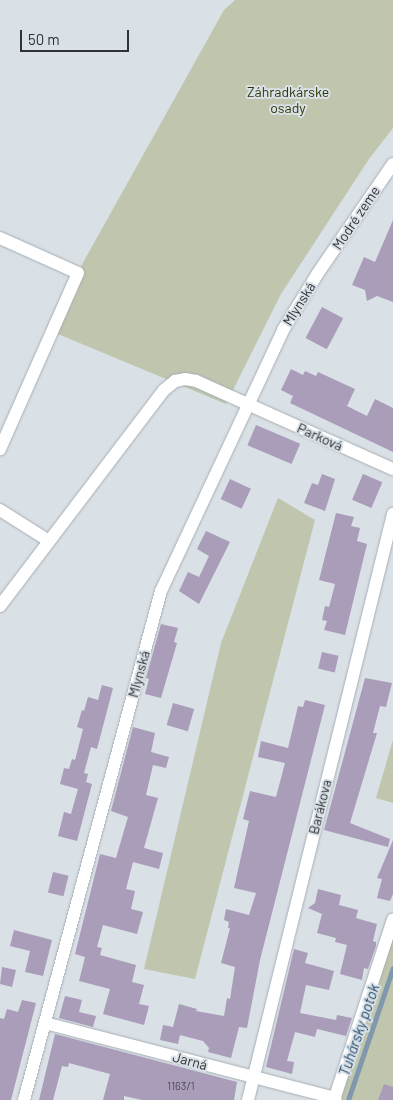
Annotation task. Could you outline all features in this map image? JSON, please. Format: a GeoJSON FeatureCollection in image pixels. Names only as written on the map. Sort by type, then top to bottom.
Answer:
{"type":"FeatureCollection","features":[{"type":"Feature","properties":{"kind":"street","name":"Modré zeme"},"geometry":{"type":"LineString","coordinates":[[318,273],[393,164]]}},
{"type":"Feature","properties":{"kind":"street"},"geometry":{"type":"LineString","coordinates":[[0,238],[78,273],[0,449]]}},
{"type":"Feature","properties":{"kind":"street","name":"Mlynská"},"geometry":{"type":"LineString","coordinates":[[24,1100],[161,591],[283,330],[318,273]]}},
{"type":"Feature","properties":{"kind":"street","name":"Parková"},"geometry":{"type":"LineString","coordinates":[[49,541],[164,390],[175,380],[185,378],[196,381],[393,469]]}},
{"type":"Feature","properties":{"kind":"street"},"geometry":{"type":"LineString","coordinates":[[0,510],[49,541],[0,606]]}},
{"type":"Feature","properties":{"kind":"street","name":"Barákova"},"geometry":{"type":"LineString","coordinates":[[248,1100],[393,514]]}},
{"type":"Feature","properties":{"kind":"street"},"geometry":{"type":"LineString","coordinates":[[334,1099],[393,919]]}},
{"type":"Feature","properties":{"kind":"street","name":"Jarná"},"geometry":{"type":"LineString","coordinates":[[45,1023],[334,1099]]}},
{"type":"Feature","properties":{"kind":"green space","name":"Záhradkárske osady"},"geometry":{"type":"Polygon","coordinates":[[[235,0],[393,0],[393,128],[369,159],[281,294],[226,404],[46,329],[224,10],[235,0]]]}},
{"type":"Feature","properties":{"kind":"green space"},"geometry":{"type":"Polygon","coordinates":[[[278,498],[315,520],[195,979],[144,969],[221,643],[278,498]]]}},
{"type":"Feature","properties":{"kind":"green space"},"geometry":{"type":"Polygon","coordinates":[[[393,740],[393,803],[376,798],[393,740]]]}},
{"type":"Feature","properties":{"kind":"green space"},"geometry":{"type":"Polygon","coordinates":[[[393,931],[393,1100],[337,1100],[393,931]]]}},
{"type":"Feature","properties":{"kind":"building"},"geometry":{"type":"Polygon","coordinates":[[[393,220],[393,302],[377,296],[367,301],[365,290],[352,285],[364,257],[375,262],[393,220]]]}},
{"type":"Feature","properties":{"kind":"building"},"geometry":{"type":"Polygon","coordinates":[[[322,307],[343,318],[327,349],[306,338],[322,307]]]}},
{"type":"Feature","properties":{"kind":"building"},"geometry":{"type":"Polygon","coordinates":[[[291,369],[303,375],[305,371],[316,376],[318,372],[355,389],[347,406],[367,416],[375,399],[393,408],[393,452],[290,403],[293,396],[281,390],[291,369]]]}},
{"type":"Feature","properties":{"kind":"building"},"geometry":{"type":"Polygon","coordinates":[[[256,425],[300,444],[292,464],[247,445],[256,425]]]}},
{"type":"Feature","properties":{"kind":"building"},"geometry":{"type":"Polygon","coordinates":[[[322,474],[335,479],[325,511],[304,503],[312,483],[318,485],[322,474]]]}},
{"type":"Feature","properties":{"kind":"building"},"geometry":{"type":"Polygon","coordinates":[[[363,474],[382,482],[371,508],[352,500],[363,474]]]}},
{"type":"Feature","properties":{"kind":"building"},"geometry":{"type":"Polygon","coordinates":[[[230,479],[251,489],[242,509],[221,499],[230,479]]]}},
{"type":"Feature","properties":{"kind":"building"},"geometry":{"type":"Polygon","coordinates":[[[336,513],[354,517],[351,526],[360,528],[357,541],[367,544],[345,635],[324,630],[327,621],[322,620],[325,606],[329,607],[335,584],[319,580],[336,513]]]}},
{"type":"Feature","properties":{"kind":"building"},"geometry":{"type":"Polygon","coordinates":[[[206,531],[230,542],[199,604],[179,591],[188,572],[199,577],[209,556],[197,549],[206,531]]]}},
{"type":"Feature","properties":{"kind":"building"},"geometry":{"type":"Polygon","coordinates":[[[161,624],[178,628],[174,642],[177,643],[161,698],[145,694],[149,679],[146,678],[161,624]]]}},
{"type":"Feature","properties":{"kind":"building"},"geometry":{"type":"Polygon","coordinates":[[[322,652],[339,656],[335,672],[318,669],[322,652]]]}},
{"type":"Feature","properties":{"kind":"building"},"geometry":{"type":"Polygon","coordinates":[[[365,678],[392,683],[386,707],[380,706],[373,733],[377,733],[350,823],[390,839],[388,847],[324,830],[365,678]]]}},
{"type":"Feature","properties":{"kind":"building"},"geometry":{"type":"Polygon","coordinates":[[[102,685],[113,688],[97,749],[91,747],[84,773],[88,774],[86,782],[92,784],[77,841],[58,836],[64,812],[71,814],[78,789],[60,784],[64,768],[69,769],[72,759],[75,760],[83,729],[77,727],[82,710],[84,711],[88,697],[98,700],[102,685]]]}},
{"type":"Feature","properties":{"kind":"building"},"geometry":{"type":"Polygon","coordinates":[[[305,700],[325,705],[260,960],[247,1028],[239,1027],[231,1058],[208,1052],[209,1048],[203,1041],[180,1035],[178,1044],[160,1040],[163,1025],[173,1027],[179,1004],[197,1009],[196,1011],[224,1016],[227,998],[230,999],[235,967],[221,963],[230,928],[228,928],[229,922],[224,920],[226,909],[249,915],[256,893],[234,888],[249,821],[243,819],[250,791],[276,797],[285,763],[258,757],[261,741],[288,748],[298,706],[303,707],[305,700]]]}},
{"type":"Feature","properties":{"kind":"building"},"geometry":{"type":"Polygon","coordinates":[[[173,703],[194,709],[188,731],[167,725],[173,703]]]}},
{"type":"Feature","properties":{"kind":"building"},"geometry":{"type":"Polygon","coordinates":[[[133,727],[155,733],[151,752],[169,757],[166,768],[153,765],[146,795],[158,798],[144,848],[163,853],[159,869],[133,862],[126,889],[135,891],[131,909],[143,912],[137,934],[103,925],[97,947],[102,948],[100,955],[136,965],[132,982],[144,985],[139,1004],[149,1006],[144,1025],[103,1014],[110,989],[79,981],[85,957],[75,954],[100,854],[116,858],[128,817],[111,811],[133,727]]]}},
{"type":"Feature","properties":{"kind":"building"},"geometry":{"type":"Polygon","coordinates":[[[393,840],[393,894],[390,901],[377,898],[382,879],[377,878],[393,840]]]}},
{"type":"Feature","properties":{"kind":"building"},"geometry":{"type":"Polygon","coordinates":[[[53,872],[69,876],[63,896],[48,892],[53,872]]]}},
{"type":"Feature","properties":{"kind":"building"},"geometry":{"type":"Polygon","coordinates":[[[318,889],[341,895],[339,905],[358,910],[356,918],[377,924],[373,941],[376,942],[376,946],[368,969],[364,968],[362,980],[340,974],[347,945],[335,942],[336,938],[317,933],[322,914],[308,908],[315,903],[318,889]]]}},
{"type":"Feature","properties":{"kind":"building"},"geometry":{"type":"Polygon","coordinates":[[[14,930],[52,940],[43,976],[25,972],[30,951],[10,946],[14,930]]]}},
{"type":"Feature","properties":{"kind":"building"},"geometry":{"type":"Polygon","coordinates":[[[294,949],[308,953],[305,963],[334,971],[329,990],[306,985],[300,1013],[336,1020],[337,1015],[352,1018],[346,1036],[317,1029],[315,1037],[295,1032],[287,1061],[294,1062],[292,1074],[266,1067],[294,949]]]}},
{"type":"Feature","properties":{"kind":"building"},"geometry":{"type":"Polygon","coordinates":[[[2,967],[16,970],[12,987],[0,984],[2,967]]]}},
{"type":"Feature","properties":{"kind":"building"},"geometry":{"type":"Polygon","coordinates":[[[65,996],[82,1000],[79,1012],[96,1016],[93,1027],[59,1018],[65,996]]]}},
{"type":"Feature","properties":{"kind":"building"},"geometry":{"type":"Polygon","coordinates":[[[22,1000],[36,1003],[11,1100],[0,1100],[0,1018],[4,1019],[7,1009],[18,1012],[22,1000]]]}},
{"type":"Feature","properties":{"kind":"building"},"geometry":{"type":"Polygon","coordinates":[[[55,1034],[237,1082],[234,1100],[142,1100],[124,1096],[124,1100],[103,1100],[110,1074],[69,1063],[68,1067],[62,1066],[53,1100],[39,1100],[55,1034]]]}},
{"type":"Feature","properties":{"kind":"building"},"geometry":{"type":"Polygon","coordinates":[[[384,1084],[393,1087],[393,1100],[378,1100],[384,1084]]]}},
{"type":"Feature","properties":{"kind":"waterway","name":"Tuhársky potok"},"geometry":{"type":"LineString","coordinates":[[348,1100],[393,968]]}}]}
